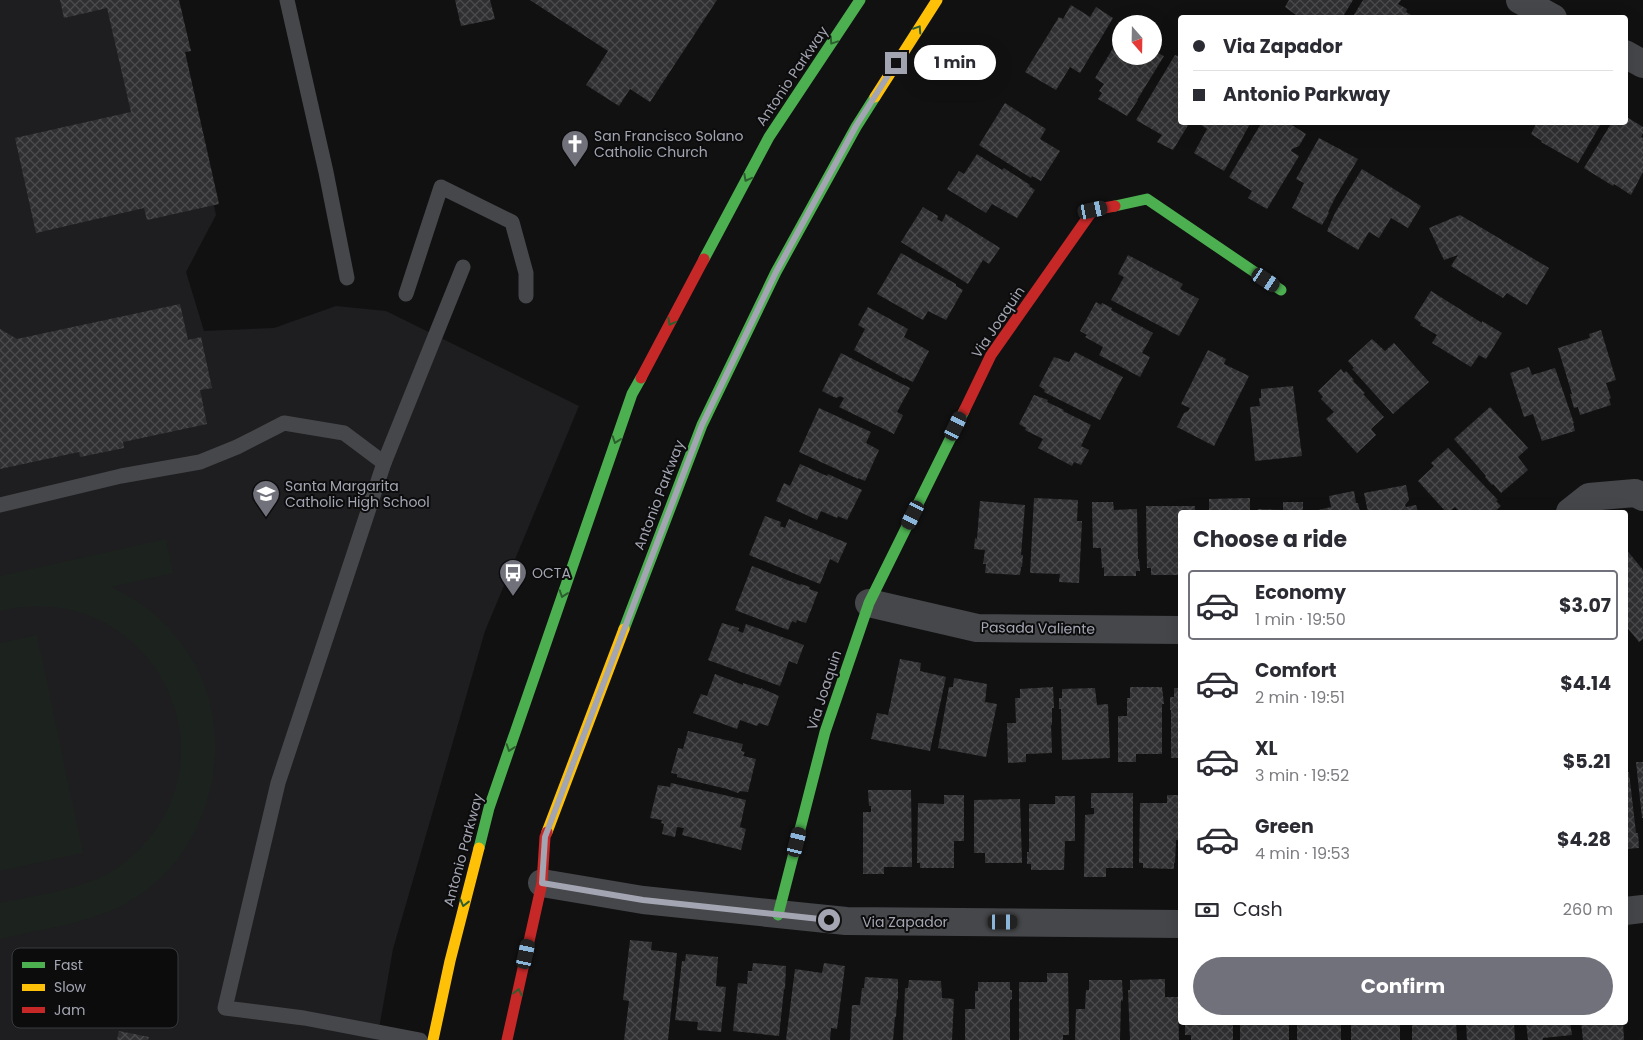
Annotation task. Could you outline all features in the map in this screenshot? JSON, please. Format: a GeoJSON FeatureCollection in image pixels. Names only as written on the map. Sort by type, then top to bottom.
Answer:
{"type":"FeatureCollection","features":[{"type":"Feature","properties":{"kind":"main road","name":"Antonio Parkway"},"geometry":{"type":"LineString","coordinates":[[433,1040],[450,961],[489,808],[632,394],[769,137],[860,0]]}},
{"type":"Feature","properties":{"kind":"main road","name":"Antonio Parkway"},"geometry":{"type":"LineString","coordinates":[[507,1040],[542,883],[545,837],[702,425],[776,272],[851,135],[937,0]]}},
{"type":"Feature","properties":{"kind":"main road","name":"Via Joaquin"},"geometry":{"type":"LineString","coordinates":[[778,915],[825,732],[869,604],[991,355],[1093,210],[1148,199],[1281,290]]}},
{"type":"Feature","properties":{"kind":"street"},"geometry":{"type":"LineString","coordinates":[[1520,0],[1548,15]]}},
{"type":"Feature","properties":{"kind":"street"},"geometry":{"type":"LineString","coordinates":[[1628,56],[1643,64]]}},
{"type":"Feature","properties":{"kind":"street"},"geometry":{"type":"LineString","coordinates":[[1573,510],[1589,497],[1635,493],[1643,497]]}},
{"type":"Feature","properties":{"kind":"street","name":"Pasada Valiente"},"geometry":{"type":"LineString","coordinates":[[869,604],[977,628],[1178,630]]}},
{"type":"Feature","properties":{"kind":"street","name":"Via Zapador"},"geometry":{"type":"LineString","coordinates":[[542,883],[643,900],[846,921],[1178,924]]}},
{"type":"Feature","properties":{"kind":"street"},"geometry":{"type":"LineString","coordinates":[[1628,911],[1643,909]]}},
{"type":"Feature","properties":{"kind":"lane"},"geometry":{"type":"LineString","coordinates":[[286,0],[326,172],[347,278]]}},
{"type":"Feature","properties":{"kind":"lane"},"geometry":{"type":"LineString","coordinates":[[406,294],[441,187],[512,222],[526,273],[526,296]]}},
{"type":"Feature","properties":{"kind":"lane"},"geometry":{"type":"LineString","coordinates":[[420,1040],[304,1018],[225,1008],[278,783],[384,462],[463,267]]}},
{"type":"Feature","properties":{"kind":"lane"},"geometry":{"type":"LineString","coordinates":[[0,505],[121,476],[200,462],[284,424],[344,433],[384,462]]}},
{"type":"Feature","properties":{"kind":"shaded area","name":"Santa Margarita Catholic High School"},"geometry":{"type":"Polygon","coordinates":[[[0,0],[169,0],[216,215],[186,272],[204,331],[274,328],[336,306],[386,311],[579,406],[485,631],[393,949],[377,1040],[0,1040],[0,0]]]}},
{"type":"Feature","properties":{"kind":"shaded area"},"geometry":{"type":"Polygon","coordinates":[[[166,539],[173,573],[111,587],[129,596],[166,626],[192,659],[206,691],[214,725],[215,760],[209,794],[197,827],[179,857],[156,882],[127,903],[81,921],[0,939],[0,903],[56,892],[96,879],[117,868],[140,848],[164,816],[177,782],[181,747],[176,714],[164,682],[145,654],[119,632],[88,615],[46,606],[13,608],[0,611],[0,576],[166,539]]]}},
{"type":"Feature","properties":{"kind":"shaded area"},"geometry":{"type":"Polygon","coordinates":[[[37,635],[83,853],[0,871],[0,643],[37,635]]]}},
{"type":"Feature","properties":{"kind":"building"},"geometry":{"type":"Polygon","coordinates":[[[60,0],[179,0],[191,51],[185,52],[219,204],[147,220],[144,208],[36,233],[15,138],[131,112],[107,8],[64,18],[60,0]]]}},
{"type":"Feature","properties":{"kind":"building"},"geometry":{"type":"Polygon","coordinates":[[[455,0],[490,0],[495,19],[461,26],[455,0]]]}},
{"type":"Feature","properties":{"kind":"building"},"geometry":{"type":"Polygon","coordinates":[[[530,0],[717,0],[650,102],[630,89],[619,106],[586,85],[608,51],[530,0]]]}},
{"type":"Feature","properties":{"kind":"building"},"geometry":{"type":"Polygon","coordinates":[[[1289,0],[1353,0],[1344,15],[1296,15],[1285,7],[1289,0]]]}},
{"type":"Feature","properties":{"kind":"building"},"geometry":{"type":"Polygon","coordinates":[[[1363,0],[1401,0],[1398,4],[1407,9],[1406,12],[1411,15],[1354,15],[1363,0]]]}},
{"type":"Feature","properties":{"kind":"building"},"geometry":{"type":"Polygon","coordinates":[[[1071,5],[1090,17],[1096,7],[1112,17],[1080,73],[1070,67],[1056,90],[1025,72],[1059,17],[1063,19],[1071,5]]]}},
{"type":"Feature","properties":{"kind":"building"},"geometry":{"type":"Polygon","coordinates":[[[1112,50],[1112,65],[1158,65],[1127,116],[1098,99],[1102,93],[1099,91],[1104,84],[1095,78],[1112,50]]]}},
{"type":"Feature","properties":{"kind":"building"},"geometry":{"type":"Polygon","coordinates":[[[1175,55],[1178,56],[1178,125],[1188,125],[1173,150],[1157,142],[1162,135],[1136,120],[1175,55]]]}},
{"type":"Feature","properties":{"kind":"building"},"geometry":{"type":"Polygon","coordinates":[[[1005,103],[1046,129],[1040,139],[1060,151],[1041,181],[1032,176],[1031,178],[979,145],[1005,103]]]}},
{"type":"Feature","properties":{"kind":"building"},"geometry":{"type":"Polygon","coordinates":[[[1628,118],[1643,127],[1641,137],[1643,138],[1643,172],[1631,195],[1584,168],[1610,125],[1628,125],[1628,118]]]}},
{"type":"Feature","properties":{"kind":"building"},"geometry":{"type":"Polygon","coordinates":[[[1201,125],[1249,125],[1224,171],[1194,153],[1207,129],[1201,125]]]}},
{"type":"Feature","properties":{"kind":"building"},"geometry":{"type":"Polygon","coordinates":[[[1260,125],[1292,125],[1306,134],[1299,146],[1292,149],[1291,151],[1299,156],[1267,209],[1248,198],[1252,191],[1229,177],[1260,125]]]}},
{"type":"Feature","properties":{"kind":"building"},"geometry":{"type":"Polygon","coordinates":[[[1536,125],[1600,125],[1578,163],[1541,142],[1531,134],[1536,125]]]}},
{"type":"Feature","properties":{"kind":"building"},"geometry":{"type":"Polygon","coordinates":[[[1319,138],[1358,159],[1336,196],[1322,225],[1292,208],[1304,183],[1296,179],[1319,138]]]}},
{"type":"Feature","properties":{"kind":"building"},"geometry":{"type":"Polygon","coordinates":[[[977,154],[1002,170],[1004,168],[1035,190],[1017,218],[992,204],[986,213],[947,189],[959,171],[964,174],[977,154]]]}},
{"type":"Feature","properties":{"kind":"building"},"geometry":{"type":"Polygon","coordinates":[[[1362,169],[1421,206],[1408,228],[1391,218],[1379,238],[1369,232],[1358,250],[1327,231],[1335,213],[1362,169]]]}},
{"type":"Feature","properties":{"kind":"building"},"geometry":{"type":"Polygon","coordinates":[[[923,207],[938,216],[937,219],[942,222],[946,214],[1000,248],[989,264],[983,260],[968,284],[901,242],[923,207]]]}},
{"type":"Feature","properties":{"kind":"building"},"geometry":{"type":"Polygon","coordinates":[[[1460,215],[1549,268],[1527,305],[1507,293],[1503,298],[1451,266],[1458,255],[1444,260],[1429,228],[1460,215]]]}},
{"type":"Feature","properties":{"kind":"building"},"geometry":{"type":"Polygon","coordinates":[[[901,253],[956,284],[956,286],[963,290],[946,320],[928,311],[923,320],[877,294],[901,253]]]}},
{"type":"Feature","properties":{"kind":"building"},"geometry":{"type":"Polygon","coordinates":[[[1128,255],[1183,284],[1180,289],[1199,299],[1179,336],[1111,300],[1124,277],[1118,274],[1128,255]]]}},
{"type":"Feature","properties":{"kind":"building"},"geometry":{"type":"Polygon","coordinates":[[[1431,291],[1482,323],[1482,321],[1502,333],[1486,359],[1479,355],[1471,367],[1432,343],[1437,335],[1420,325],[1421,323],[1414,318],[1431,291]]]}},
{"type":"Feature","properties":{"kind":"building"},"geometry":{"type":"Polygon","coordinates":[[[1096,302],[1112,308],[1111,310],[1153,333],[1142,353],[1150,357],[1140,377],[1099,355],[1103,347],[1085,337],[1087,335],[1080,331],[1096,302]]]}},
{"type":"Feature","properties":{"kind":"building"},"geometry":{"type":"Polygon","coordinates":[[[180,304],[188,340],[201,337],[212,388],[200,390],[207,424],[123,442],[124,448],[80,457],[79,452],[0,469],[0,329],[17,339],[180,304]]]}},
{"type":"Feature","properties":{"kind":"building"},"geometry":{"type":"Polygon","coordinates":[[[868,307],[908,329],[904,337],[929,351],[913,382],[854,350],[865,329],[858,325],[868,307]]]}},
{"type":"Feature","properties":{"kind":"building"},"geometry":{"type":"Polygon","coordinates":[[[1601,330],[1616,380],[1606,383],[1611,398],[1609,399],[1611,405],[1580,415],[1578,407],[1574,408],[1570,394],[1572,394],[1558,348],[1590,338],[1589,334],[1601,330]]]}},
{"type":"Feature","properties":{"kind":"building"},"geometry":{"type":"Polygon","coordinates":[[[1372,339],[1385,351],[1394,343],[1429,382],[1393,414],[1352,369],[1354,368],[1348,361],[1372,339]]]}},
{"type":"Feature","properties":{"kind":"building"},"geometry":{"type":"Polygon","coordinates":[[[1208,350],[1226,359],[1224,364],[1249,376],[1214,446],[1177,427],[1184,413],[1190,408],[1181,404],[1208,350]]]}},
{"type":"Feature","properties":{"kind":"building"},"geometry":{"type":"Polygon","coordinates":[[[1075,352],[1123,377],[1100,420],[1044,392],[1045,390],[1039,386],[1054,357],[1069,362],[1075,352]]]}},
{"type":"Feature","properties":{"kind":"building"},"geometry":{"type":"Polygon","coordinates":[[[841,353],[910,388],[897,412],[903,415],[894,434],[839,407],[844,398],[840,396],[836,398],[822,391],[841,353]]]}},
{"type":"Feature","properties":{"kind":"building"},"geometry":{"type":"Polygon","coordinates":[[[1529,367],[1532,375],[1555,368],[1575,431],[1542,441],[1533,414],[1524,417],[1510,373],[1529,367]]]}},
{"type":"Feature","properties":{"kind":"building"},"geometry":{"type":"Polygon","coordinates":[[[1341,369],[1344,373],[1346,371],[1365,393],[1363,394],[1384,417],[1371,429],[1376,435],[1357,453],[1326,419],[1334,412],[1321,399],[1323,397],[1318,391],[1341,369]]]}},
{"type":"Feature","properties":{"kind":"building"},"geometry":{"type":"Polygon","coordinates":[[[1293,386],[1302,456],[1255,461],[1250,407],[1260,406],[1261,389],[1293,386]]]}},
{"type":"Feature","properties":{"kind":"building"},"geometry":{"type":"Polygon","coordinates":[[[1034,395],[1048,400],[1047,402],[1091,425],[1081,446],[1089,450],[1081,465],[1074,462],[1072,466],[1038,448],[1043,439],[1025,430],[1026,428],[1019,424],[1034,395]]]}},
{"type":"Feature","properties":{"kind":"building"},"geometry":{"type":"Polygon","coordinates":[[[1490,407],[1528,448],[1518,457],[1528,470],[1501,493],[1485,477],[1454,439],[1490,407]]]}},
{"type":"Feature","properties":{"kind":"building"},"geometry":{"type":"Polygon","coordinates":[[[819,408],[871,432],[866,443],[879,450],[865,481],[799,452],[819,408]]]}},
{"type":"Feature","properties":{"kind":"building"},"geometry":{"type":"Polygon","coordinates":[[[1448,448],[1498,500],[1496,501],[1501,506],[1496,510],[1458,510],[1455,507],[1451,510],[1444,510],[1418,481],[1434,466],[1431,463],[1448,448]]]}},
{"type":"Feature","properties":{"kind":"building"},"geometry":{"type":"Polygon","coordinates":[[[800,464],[827,476],[828,474],[862,490],[847,520],[821,511],[817,520],[776,501],[784,483],[790,486],[800,464]]]}},
{"type":"Feature","properties":{"kind":"building"},"geometry":{"type":"Polygon","coordinates":[[[1406,485],[1409,500],[1405,505],[1406,507],[1416,505],[1417,510],[1368,510],[1364,493],[1406,485]]]}},
{"type":"Feature","properties":{"kind":"building"},"geometry":{"type":"Polygon","coordinates":[[[1354,491],[1360,510],[1318,510],[1331,507],[1329,496],[1354,491]]]}},
{"type":"Feature","properties":{"kind":"building"},"geometry":{"type":"Polygon","coordinates":[[[1034,498],[1078,500],[1077,521],[1082,521],[1079,583],[1059,582],[1060,574],[1030,573],[1034,498]]]}},
{"type":"Feature","properties":{"kind":"building"},"geometry":{"type":"Polygon","coordinates":[[[1250,498],[1250,510],[1209,510],[1209,499],[1250,498]]]}},
{"type":"Feature","properties":{"kind":"building"},"geometry":{"type":"Polygon","coordinates":[[[980,501],[1025,505],[1021,555],[1023,555],[1020,575],[985,573],[986,564],[983,564],[985,550],[974,549],[975,538],[977,539],[980,501]]]}},
{"type":"Feature","properties":{"kind":"building"},"geometry":{"type":"Polygon","coordinates":[[[1092,502],[1113,502],[1114,510],[1137,509],[1140,571],[1136,571],[1136,576],[1104,576],[1101,548],[1093,548],[1092,502]]]}},
{"type":"Feature","properties":{"kind":"building"},"geometry":{"type":"Polygon","coordinates":[[[1283,502],[1303,502],[1303,510],[1283,510],[1283,502]]]}},
{"type":"Feature","properties":{"kind":"building"},"geometry":{"type":"Polygon","coordinates":[[[1146,506],[1195,506],[1195,510],[1178,510],[1178,575],[1151,575],[1151,568],[1147,568],[1146,506]]]}},
{"type":"Feature","properties":{"kind":"building"},"geometry":{"type":"Polygon","coordinates":[[[765,516],[781,522],[780,526],[785,528],[789,519],[847,543],[838,563],[830,559],[820,584],[749,555],[765,516]]]}},
{"type":"Feature","properties":{"kind":"building"},"geometry":{"type":"Polygon","coordinates":[[[1628,552],[1643,570],[1643,639],[1639,642],[1628,629],[1628,552]]]}},
{"type":"Feature","properties":{"kind":"building"},"geometry":{"type":"Polygon","coordinates":[[[752,566],[800,585],[810,587],[809,589],[818,592],[806,623],[797,620],[796,623],[792,621],[788,630],[735,610],[752,566]]]}},
{"type":"Feature","properties":{"kind":"building"},"geometry":{"type":"Polygon","coordinates":[[[722,623],[739,628],[738,631],[743,633],[746,624],[804,645],[797,664],[789,661],[780,686],[708,660],[722,623]]]}},
{"type":"Feature","properties":{"kind":"building"},"geometry":{"type":"Polygon","coordinates":[[[900,659],[921,663],[920,671],[946,677],[930,751],[871,739],[877,713],[888,715],[900,659]]]}},
{"type":"Feature","properties":{"kind":"building"},"geometry":{"type":"Polygon","coordinates":[[[715,674],[743,685],[743,683],[761,688],[779,696],[768,726],[759,723],[757,726],[740,720],[737,729],[693,713],[701,694],[707,696],[715,674]]]}},
{"type":"Feature","properties":{"kind":"building"},"geometry":{"type":"Polygon","coordinates":[[[954,678],[987,684],[985,702],[997,704],[986,757],[938,748],[949,687],[953,687],[954,678]]]}},
{"type":"Feature","properties":{"kind":"building"},"geometry":{"type":"Polygon","coordinates":[[[1053,687],[1052,753],[1026,754],[1026,762],[1008,763],[1007,723],[1016,723],[1015,698],[1020,698],[1020,689],[1053,687]]]}},
{"type":"Feature","properties":{"kind":"building"},"geometry":{"type":"Polygon","coordinates":[[[1130,687],[1162,687],[1164,704],[1162,704],[1162,754],[1136,754],[1136,762],[1118,762],[1118,716],[1127,716],[1127,698],[1130,698],[1130,687]]]}},
{"type":"Feature","properties":{"kind":"building"},"geometry":{"type":"Polygon","coordinates":[[[1095,688],[1097,705],[1108,704],[1110,758],[1062,760],[1059,698],[1062,698],[1062,689],[1095,688]]]}},
{"type":"Feature","properties":{"kind":"building"},"geometry":{"type":"Polygon","coordinates":[[[1174,688],[1178,688],[1178,758],[1171,758],[1170,697],[1174,697],[1174,688]]]}},
{"type":"Feature","properties":{"kind":"building"},"geometry":{"type":"Polygon","coordinates":[[[688,731],[743,744],[741,751],[745,752],[743,756],[756,759],[748,792],[740,791],[738,793],[677,777],[677,774],[671,773],[678,748],[683,749],[688,731]]]}},
{"type":"Feature","properties":{"kind":"building"},"geometry":{"type":"Polygon","coordinates":[[[1636,762],[1643,762],[1643,818],[1642,818],[1636,762]]]}},
{"type":"Feature","properties":{"kind":"building"},"geometry":{"type":"Polygon","coordinates":[[[1628,772],[1636,833],[1638,833],[1639,848],[1628,849],[1628,772]]]}},
{"type":"Feature","properties":{"kind":"building"},"geometry":{"type":"Polygon","coordinates":[[[671,783],[746,800],[740,827],[746,829],[741,850],[682,835],[684,828],[677,827],[675,837],[662,834],[664,824],[661,823],[662,820],[650,818],[658,785],[670,787],[671,783]]]}},
{"type":"Feature","properties":{"kind":"building"},"geometry":{"type":"Polygon","coordinates":[[[868,790],[911,790],[912,867],[884,867],[884,874],[863,874],[863,812],[871,812],[868,790]]]}},
{"type":"Feature","properties":{"kind":"building"},"geometry":{"type":"Polygon","coordinates":[[[1091,793],[1133,793],[1133,868],[1106,868],[1106,877],[1084,877],[1085,815],[1094,814],[1094,808],[1091,808],[1091,793]]]}},
{"type":"Feature","properties":{"kind":"building"},"geometry":{"type":"Polygon","coordinates":[[[944,795],[964,795],[964,841],[954,841],[954,868],[920,868],[920,863],[917,863],[918,803],[944,804],[944,795]]]}},
{"type":"Feature","properties":{"kind":"building"},"geometry":{"type":"Polygon","coordinates":[[[1167,795],[1178,795],[1178,840],[1176,840],[1174,869],[1143,868],[1143,863],[1139,863],[1140,803],[1167,803],[1167,795]]]}},
{"type":"Feature","properties":{"kind":"building"},"geometry":{"type":"Polygon","coordinates":[[[1055,796],[1075,796],[1075,841],[1065,841],[1064,870],[1031,870],[1031,864],[1027,864],[1027,852],[1029,852],[1029,804],[1055,804],[1055,796]]]}},
{"type":"Feature","properties":{"kind":"building"},"geometry":{"type":"Polygon","coordinates":[[[1020,799],[1022,863],[985,863],[985,853],[974,853],[974,800],[1020,799]]]}},
{"type":"Feature","properties":{"kind":"building"},"geometry":{"type":"Polygon","coordinates":[[[630,940],[652,942],[651,950],[677,953],[668,1040],[624,1040],[629,1001],[623,1000],[630,940]]]}},
{"type":"Feature","properties":{"kind":"building"},"geometry":{"type":"Polygon","coordinates":[[[686,954],[718,957],[716,986],[726,987],[721,1032],[697,1030],[698,1022],[675,1020],[682,961],[685,961],[686,954]]]}},
{"type":"Feature","properties":{"kind":"building"},"geometry":{"type":"Polygon","coordinates":[[[753,963],[786,966],[779,1036],[733,1031],[738,983],[747,984],[748,971],[752,971],[753,963]]]}},
{"type":"Feature","properties":{"kind":"building"},"geometry":{"type":"Polygon","coordinates":[[[824,963],[845,966],[837,1029],[831,1028],[830,1040],[786,1040],[795,969],[822,973],[824,963]]]}},
{"type":"Feature","properties":{"kind":"building"},"geometry":{"type":"Polygon","coordinates":[[[1047,973],[1068,973],[1069,1035],[1063,1035],[1063,1040],[1019,1040],[1019,982],[1047,982],[1047,973]]]}},
{"type":"Feature","properties":{"kind":"building"},"geometry":{"type":"Polygon","coordinates":[[[865,977],[898,979],[898,1000],[893,1040],[850,1040],[852,1005],[860,1005],[865,977]]]}},
{"type":"Feature","properties":{"kind":"building"},"geometry":{"type":"Polygon","coordinates":[[[1165,979],[1165,997],[1178,997],[1179,1040],[1130,1040],[1128,990],[1130,990],[1130,980],[1165,979]]]}},
{"type":"Feature","properties":{"kind":"building"},"geometry":{"type":"Polygon","coordinates":[[[909,980],[941,981],[942,998],[954,999],[952,1040],[903,1040],[905,988],[908,988],[909,980]]]}},
{"type":"Feature","properties":{"kind":"building"},"geometry":{"type":"Polygon","coordinates":[[[1089,980],[1122,980],[1123,1001],[1121,1000],[1120,1040],[1075,1040],[1076,1009],[1085,1009],[1086,990],[1089,990],[1089,980]]]}},
{"type":"Feature","properties":{"kind":"building"},"geometry":{"type":"Polygon","coordinates":[[[978,982],[1010,982],[1012,999],[1010,1000],[1010,1040],[965,1040],[965,1009],[975,1009],[975,991],[978,991],[978,982]]]}},
{"type":"Feature","properties":{"kind":"building"},"geometry":{"type":"Polygon","coordinates":[[[1185,1025],[1233,1025],[1233,1040],[1191,1040],[1191,1035],[1185,1035],[1185,1025]]]}},
{"type":"Feature","properties":{"kind":"building"},"geometry":{"type":"Polygon","coordinates":[[[1240,1025],[1289,1025],[1289,1040],[1240,1040],[1240,1025]]]}},
{"type":"Feature","properties":{"kind":"building"},"geometry":{"type":"Polygon","coordinates":[[[1297,1025],[1341,1025],[1341,1040],[1297,1040],[1297,1025]]]}},
{"type":"Feature","properties":{"kind":"building"},"geometry":{"type":"Polygon","coordinates":[[[1351,1025],[1400,1025],[1400,1040],[1351,1040],[1351,1025]]]}},
{"type":"Feature","properties":{"kind":"building"},"geometry":{"type":"Polygon","coordinates":[[[1412,1025],[1456,1025],[1457,1040],[1412,1040],[1412,1025]]]}},
{"type":"Feature","properties":{"kind":"building"},"geometry":{"type":"Polygon","coordinates":[[[1466,1025],[1514,1025],[1515,1040],[1467,1040],[1466,1025]]]}},
{"type":"Feature","properties":{"kind":"building"},"geometry":{"type":"Polygon","coordinates":[[[1526,1025],[1570,1025],[1572,1035],[1543,1038],[1543,1040],[1528,1040],[1526,1025]]]}},
{"type":"Feature","properties":{"kind":"building"},"geometry":{"type":"Polygon","coordinates":[[[1581,1025],[1623,1025],[1624,1040],[1583,1040],[1581,1025]]]}},
{"type":"Feature","properties":{"kind":"building"},"geometry":{"type":"Polygon","coordinates":[[[119,1031],[149,1037],[148,1040],[117,1040],[119,1031]]]}},
{"type":"Feature","properties":{"kind":"traffic: fast"},"geometry":{"type":"LineString","coordinates":[[704,259],[769,137],[860,0]]}},
{"type":"Feature","properties":{"kind":"traffic: fast"},"geometry":{"type":"LineString","coordinates":[[624,629],[702,425],[776,272],[856,127],[875,97]]}},
{"type":"Feature","properties":{"kind":"traffic: fast"},"geometry":{"type":"LineString","coordinates":[[1115,206],[1147,199],[1281,290]]}},
{"type":"Feature","properties":{"kind":"traffic: fast"},"geometry":{"type":"LineString","coordinates":[[479,848],[489,808],[632,394],[641,378]]}},
{"type":"Feature","properties":{"kind":"traffic: fast"},"geometry":{"type":"LineString","coordinates":[[778,915],[825,732],[869,603],[964,411]]}},
{"type":"Feature","properties":{"kind":"traffic: slow"},"geometry":{"type":"LineString","coordinates":[[875,97],[937,0]]}},
{"type":"Feature","properties":{"kind":"traffic: slow"},"geometry":{"type":"LineString","coordinates":[[547,832],[624,629]]}},
{"type":"Feature","properties":{"kind":"traffic: slow"},"geometry":{"type":"LineString","coordinates":[[433,1040],[450,961],[479,848]]}},
{"type":"Feature","properties":{"kind":"traffic: jam"},"geometry":{"type":"LineString","coordinates":[[964,411],[991,355],[1093,210],[1115,206]]}},
{"type":"Feature","properties":{"kind":"traffic: jam"},"geometry":{"type":"LineString","coordinates":[[641,378],[704,259]]}},
{"type":"Feature","properties":{"kind":"traffic: jam"},"geometry":{"type":"LineString","coordinates":[[507,1040],[542,883],[545,837],[547,832]]}},
{"type":"Feature","properties":{"kind":"place","name":"San Francisco Solano Catholic Church"},"geometry":{"type":"Point","coordinates":[575,168]}},
{"type":"Feature","properties":{"kind":"place","name":"Santa Margarita Catholic High School"},"geometry":{"type":"Point","coordinates":[266,518]}},
{"type":"Feature","properties":{"kind":"place","name":"OCTA"},"geometry":{"type":"Point","coordinates":[513,597]}},
{"type":"Feature","properties":{"kind":"route"},"geometry":{"type":"LineString","coordinates":[[829,920],[643,900],[542,883],[545,837],[702,425],[776,272],[856,126],[896,63]]}}]}
